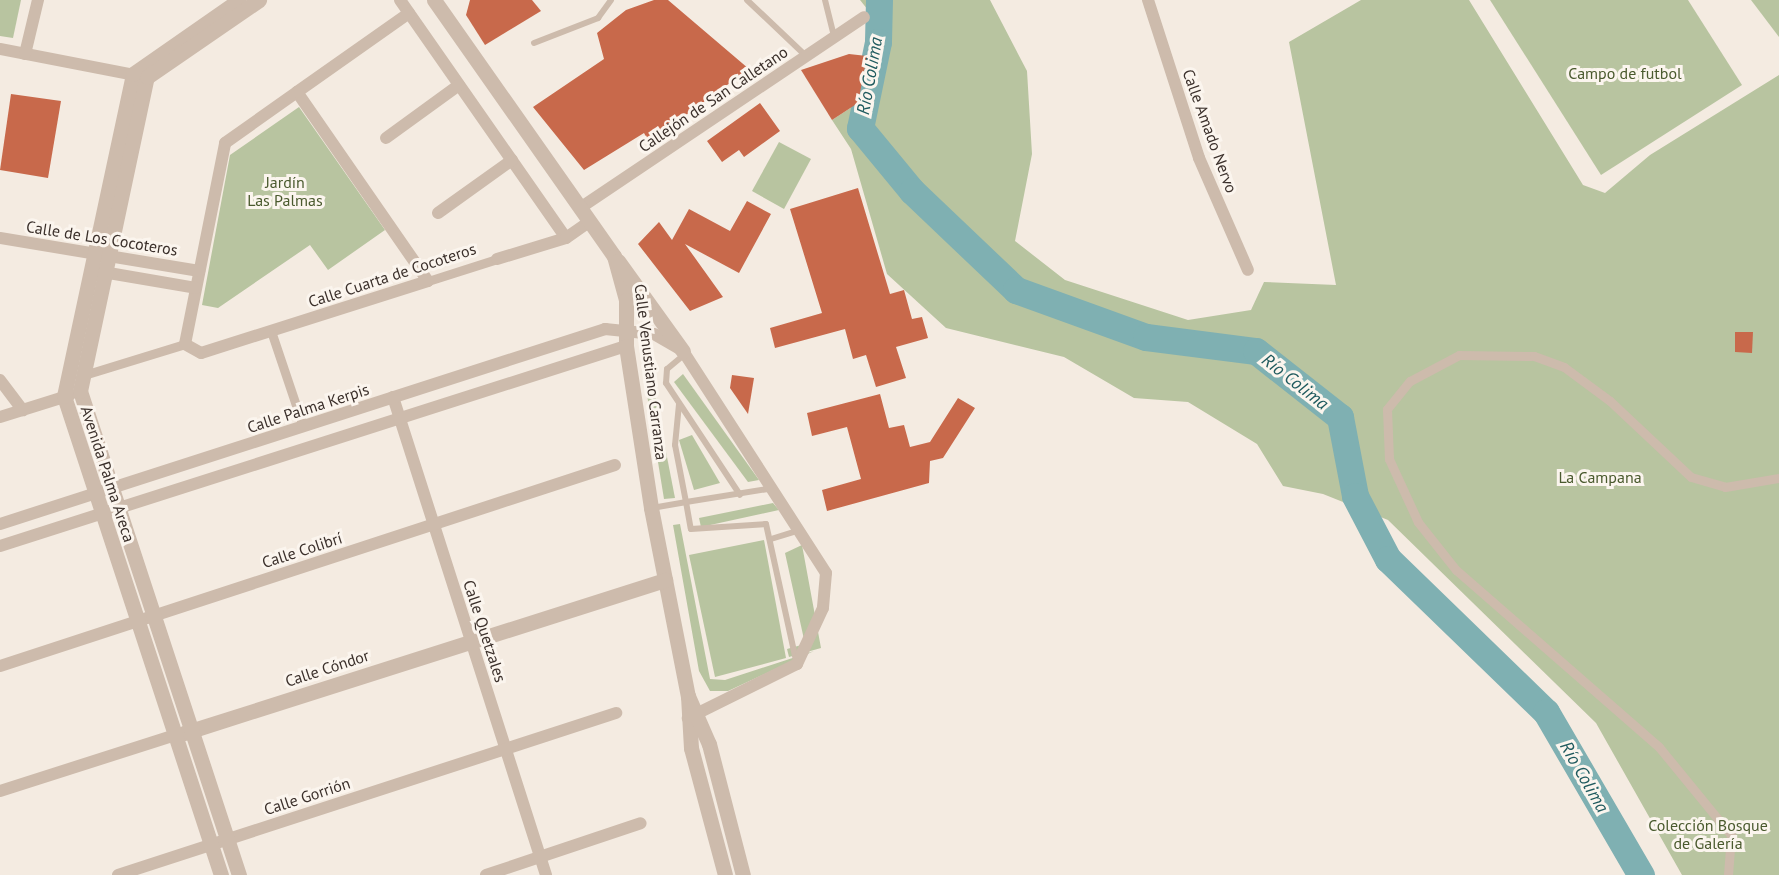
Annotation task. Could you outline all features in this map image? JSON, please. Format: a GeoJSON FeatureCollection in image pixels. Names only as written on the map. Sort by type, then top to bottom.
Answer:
{"type":"FeatureCollection","features":[{"type":"Feature","properties":{"kind":"street"},"geometry":{"type":"LineString","coordinates":[[25,54],[38,0]]}},
{"type":"Feature","properties":{"kind":"street"},"geometry":{"type":"LineString","coordinates":[[140,76],[239,0]]}},
{"type":"Feature","properties":{"kind":"street"},"geometry":{"type":"LineString","coordinates":[[0,49],[140,76],[259,0]]}},
{"type":"Feature","properties":{"kind":"street"},"geometry":{"type":"LineString","coordinates":[[400,0],[566,238]]}},
{"type":"Feature","properties":{"kind":"street","name":"Calle Venustiano Carranza"},"geometry":{"type":"LineString","coordinates":[[434,0],[614,256],[626,300],[626,346],[651,508],[693,716],[706,805],[725,875]]}},
{"type":"Feature","properties":{"kind":"street","name":"Calle Amado Nervo"},"geometry":{"type":"LineString","coordinates":[[1148,0],[1199,158],[1248,270]]}},
{"type":"Feature","properties":{"kind":"street"},"geometry":{"type":"LineString","coordinates":[[84,375],[185,344],[225,143],[409,13]]}},
{"type":"Feature","properties":{"kind":"street","name":"Callejón de San Calletano"},"geometry":{"type":"LineString","coordinates":[[580,208],[864,17]]}},
{"type":"Feature","properties":{"kind":"street","name":"Avenida Palma Areca"},"geometry":{"type":"LineString","coordinates":[[140,76],[93,253],[64,396],[221,875]]}},
{"type":"Feature","properties":{"kind":"street","name":"Avenida Palma Areca"},"geometry":{"type":"LineString","coordinates":[[140,76],[106,273],[80,391],[239,875]]}},
{"type":"Feature","properties":{"kind":"street"},"geometry":{"type":"LineString","coordinates":[[386,138],[459,85]]}},
{"type":"Feature","properties":{"kind":"street"},"geometry":{"type":"LineString","coordinates":[[297,92],[428,282]]}},
{"type":"Feature","properties":{"kind":"street"},"geometry":{"type":"LineString","coordinates":[[438,213],[512,160]]}},
{"type":"Feature","properties":{"kind":"street","name":"Calle Cuarta de Cocoteros"},"geometry":{"type":"LineString","coordinates":[[185,344],[201,353],[566,238],[590,221]]}},
{"type":"Feature","properties":{"kind":"street","name":"Calle de Los Cocoteros"},"geometry":{"type":"LineString","coordinates":[[0,238],[200,271]]}},
{"type":"Feature","properties":{"kind":"street"},"geometry":{"type":"LineString","coordinates":[[614,256],[684,353],[774,488],[826,573],[823,608],[797,664],[693,716]]}},
{"type":"Feature","properties":{"kind":"street","name":"Calle de Los Cocoteros"},"geometry":{"type":"LineString","coordinates":[[90,270],[196,288]]}},
{"type":"Feature","properties":{"kind":"street"},"geometry":{"type":"LineString","coordinates":[[626,328],[654,334],[684,353]]}},
{"type":"Feature","properties":{"kind":"street","name":"Calle Palma Kerpis"},"geometry":{"type":"LineString","coordinates":[[0,524],[605,329],[626,328]]}},
{"type":"Feature","properties":{"kind":"street"},"geometry":{"type":"LineString","coordinates":[[271,331],[303,426]]}},
{"type":"Feature","properties":{"kind":"street"},"geometry":{"type":"LineString","coordinates":[[0,546],[626,346]]}},
{"type":"Feature","properties":{"kind":"street"},"geometry":{"type":"LineString","coordinates":[[1728,875],[1731,835],[1659,747],[1456,570],[1418,522],[1389,459],[1387,408],[1410,381],[1460,355],[1533,356],[1564,367],[1610,401],[1691,477],[1725,487],[1779,478]]}},
{"type":"Feature","properties":{"kind":"street"},"geometry":{"type":"LineString","coordinates":[[0,380],[23,410]]}},
{"type":"Feature","properties":{"kind":"street"},"geometry":{"type":"LineString","coordinates":[[0,417],[80,391]]}},
{"type":"Feature","properties":{"kind":"street","name":"Calle Quetzales"},"geometry":{"type":"LineString","coordinates":[[393,397],[546,875]]}},
{"type":"Feature","properties":{"kind":"street","name":"Calle Colibrí"},"geometry":{"type":"LineString","coordinates":[[0,666],[615,465]]}},
{"type":"Feature","properties":{"kind":"street","name":"Calle Cóndor"},"geometry":{"type":"LineString","coordinates":[[0,791],[664,580]]}},
{"type":"Feature","properties":{"kind":"street","name":"Calle Gorrión"},"geometry":{"type":"LineString","coordinates":[[118,875],[616,713]]}},
{"type":"Feature","properties":{"kind":"street","name":"Calle Venustiano Carranza"},"geometry":{"type":"LineString","coordinates":[[693,716],[724,801],[743,875]]}},
{"type":"Feature","properties":{"kind":"street"},"geometry":{"type":"LineString","coordinates":[[706,805],[724,801]]}},
{"type":"Feature","properties":{"kind":"street"},"geometry":{"type":"LineString","coordinates":[[486,875],[640,823]]}},
{"type":"Feature","properties":{"kind":"lane"},"geometry":{"type":"LineString","coordinates":[[534,43],[598,18],[611,0]]}},
{"type":"Feature","properties":{"kind":"lane"},"geometry":{"type":"LineString","coordinates":[[747,0],[806,56]]}},
{"type":"Feature","properties":{"kind":"lane"},"geometry":{"type":"LineString","coordinates":[[825,0],[834,37]]}},
{"type":"Feature","properties":{"kind":"lane"},"geometry":{"type":"LineString","coordinates":[[684,353],[666,376],[679,404],[740,495]]}},
{"type":"Feature","properties":{"kind":"lane"},"geometry":{"type":"LineString","coordinates":[[679,404],[675,445],[691,529],[755,521],[766,524],[797,664]]}},
{"type":"Feature","properties":{"kind":"lane"},"geometry":{"type":"LineString","coordinates":[[651,508],[774,488]]}},
{"type":"Feature","properties":{"kind":"lane"},"geometry":{"type":"LineString","coordinates":[[771,539],[801,530]]}},
{"type":"Feature","properties":{"kind":"green space"},"geometry":{"type":"Polygon","coordinates":[[[0,0],[21,0],[13,38],[0,36],[0,0]]]}},
{"type":"Feature","properties":{"kind":"green space"},"geometry":{"type":"Polygon","coordinates":[[[860,0],[990,0],[1027,71],[1032,154],[1015,241],[1065,280],[1188,320],[1251,310],[1264,282],[1336,285],[1289,42],[1361,0],[1469,0],[1583,185],[1605,193],[1650,155],[1779,75],[1779,875],[1682,875],[1596,723],[1388,520],[1323,494],[1283,486],[1257,444],[1188,402],[1134,398],[1064,357],[946,328],[887,274],[851,149],[832,120],[858,103],[876,20],[860,0]]]}},
{"type":"Feature","properties":{"kind":"green space","name":"Campo de futbol"},"geometry":{"type":"Polygon","coordinates":[[[1490,0],[1688,0],[1742,85],[1601,175],[1490,0]]]}},
{"type":"Feature","properties":{"kind":"green space"},"geometry":{"type":"Polygon","coordinates":[[[1751,0],[1779,0],[1779,37],[1751,0]]]}},
{"type":"Feature","properties":{"kind":"green space","name":"Jardín Las Palmas"},"geometry":{"type":"Polygon","coordinates":[[[299,107],[385,230],[328,270],[310,245],[218,308],[202,305],[230,155],[299,107]]]}},
{"type":"Feature","properties":{"kind":"green space"},"geometry":{"type":"Polygon","coordinates":[[[779,142],[811,159],[784,209],[752,191],[779,142]]]}},
{"type":"Feature","properties":{"kind":"green space"},"geometry":{"type":"Polygon","coordinates":[[[683,374],[759,480],[748,482],[674,382],[683,374]]]}},
{"type":"Feature","properties":{"kind":"green space"},"geometry":{"type":"Polygon","coordinates":[[[651,375],[675,498],[664,499],[644,376],[651,375]]]}},
{"type":"Feature","properties":{"kind":"green space"},"geometry":{"type":"Polygon","coordinates":[[[692,435],[720,483],[694,490],[679,440],[692,435]]]}},
{"type":"Feature","properties":{"kind":"green space"},"geometry":{"type":"Polygon","coordinates":[[[773,503],[779,510],[701,527],[699,518],[773,503]]]}},
{"type":"Feature","properties":{"kind":"green space"},"geometry":{"type":"Polygon","coordinates":[[[680,524],[710,679],[725,680],[814,651],[728,691],[710,691],[699,671],[673,525],[680,524]]]}},
{"type":"Feature","properties":{"kind":"green space"},"geometry":{"type":"Polygon","coordinates":[[[764,540],[786,658],[715,677],[689,555],[764,540]]]}},
{"type":"Feature","properties":{"kind":"green space"},"geometry":{"type":"Polygon","coordinates":[[[802,545],[821,648],[789,657],[787,649],[805,644],[785,553],[802,545]]]}},
{"type":"Feature","properties":{"kind":"building"},"geometry":{"type":"Polygon","coordinates":[[[470,0],[532,0],[541,11],[485,45],[466,15],[470,0]]]}},
{"type":"Feature","properties":{"kind":"building"},"geometry":{"type":"Polygon","coordinates":[[[654,0],[668,0],[749,69],[649,142],[644,133],[584,170],[533,107],[604,59],[597,33],[626,10],[654,0]]]}},
{"type":"Feature","properties":{"kind":"building"},"geometry":{"type":"Polygon","coordinates":[[[849,54],[867,56],[858,103],[832,120],[801,70],[849,54]]]}},
{"type":"Feature","properties":{"kind":"building"},"geometry":{"type":"Polygon","coordinates":[[[11,94],[61,101],[48,178],[0,170],[11,94]]]}},
{"type":"Feature","properties":{"kind":"building"},"geometry":{"type":"Polygon","coordinates":[[[760,103],[780,131],[744,157],[739,150],[722,162],[707,141],[760,103]]]}},
{"type":"Feature","properties":{"kind":"building"},"geometry":{"type":"Polygon","coordinates":[[[858,188],[890,294],[904,290],[912,319],[922,317],[928,338],[896,347],[906,378],[876,387],[866,355],[853,359],[845,329],[775,348],[770,328],[822,313],[790,209],[858,188]]]}},
{"type":"Feature","properties":{"kind":"building"},"geometry":{"type":"Polygon","coordinates":[[[747,201],[771,214],[739,273],[685,244],[723,297],[690,311],[638,244],[659,222],[672,240],[689,209],[730,231],[747,201]]]}},
{"type":"Feature","properties":{"kind":"building"},"geometry":{"type":"Polygon","coordinates":[[[1735,332],[1753,332],[1752,353],[1735,352],[1735,332]]]}},
{"type":"Feature","properties":{"kind":"building"},"geometry":{"type":"Polygon","coordinates":[[[732,375],[754,378],[748,414],[730,388],[732,375]]]}},
{"type":"Feature","properties":{"kind":"building"},"geometry":{"type":"Polygon","coordinates":[[[880,394],[889,428],[904,425],[910,447],[930,442],[958,398],[975,408],[943,458],[930,461],[929,483],[827,511],[822,490],[861,479],[847,427],[812,436],[807,413],[880,394]]]}},
{"type":"Feature","properties":{"kind":"waterway","name":"Río Colima"},"geometry":{"type":"LineString","coordinates":[[879,0],[878,42],[860,128],[912,191],[1016,290],[1146,337],[1256,351],[1340,417],[1355,496],[1388,559],[1546,712],[1641,875]]}},
{"type":"Feature","properties":{"kind":"park label","name":"La Campana"},"geometry":{"type":"Point","coordinates":[1600,477]}},
{"type":"Feature","properties":{"kind":"park label","name":"Colección Bosque de Galería"},"geometry":{"type":"Point","coordinates":[1708,834]}}]}
